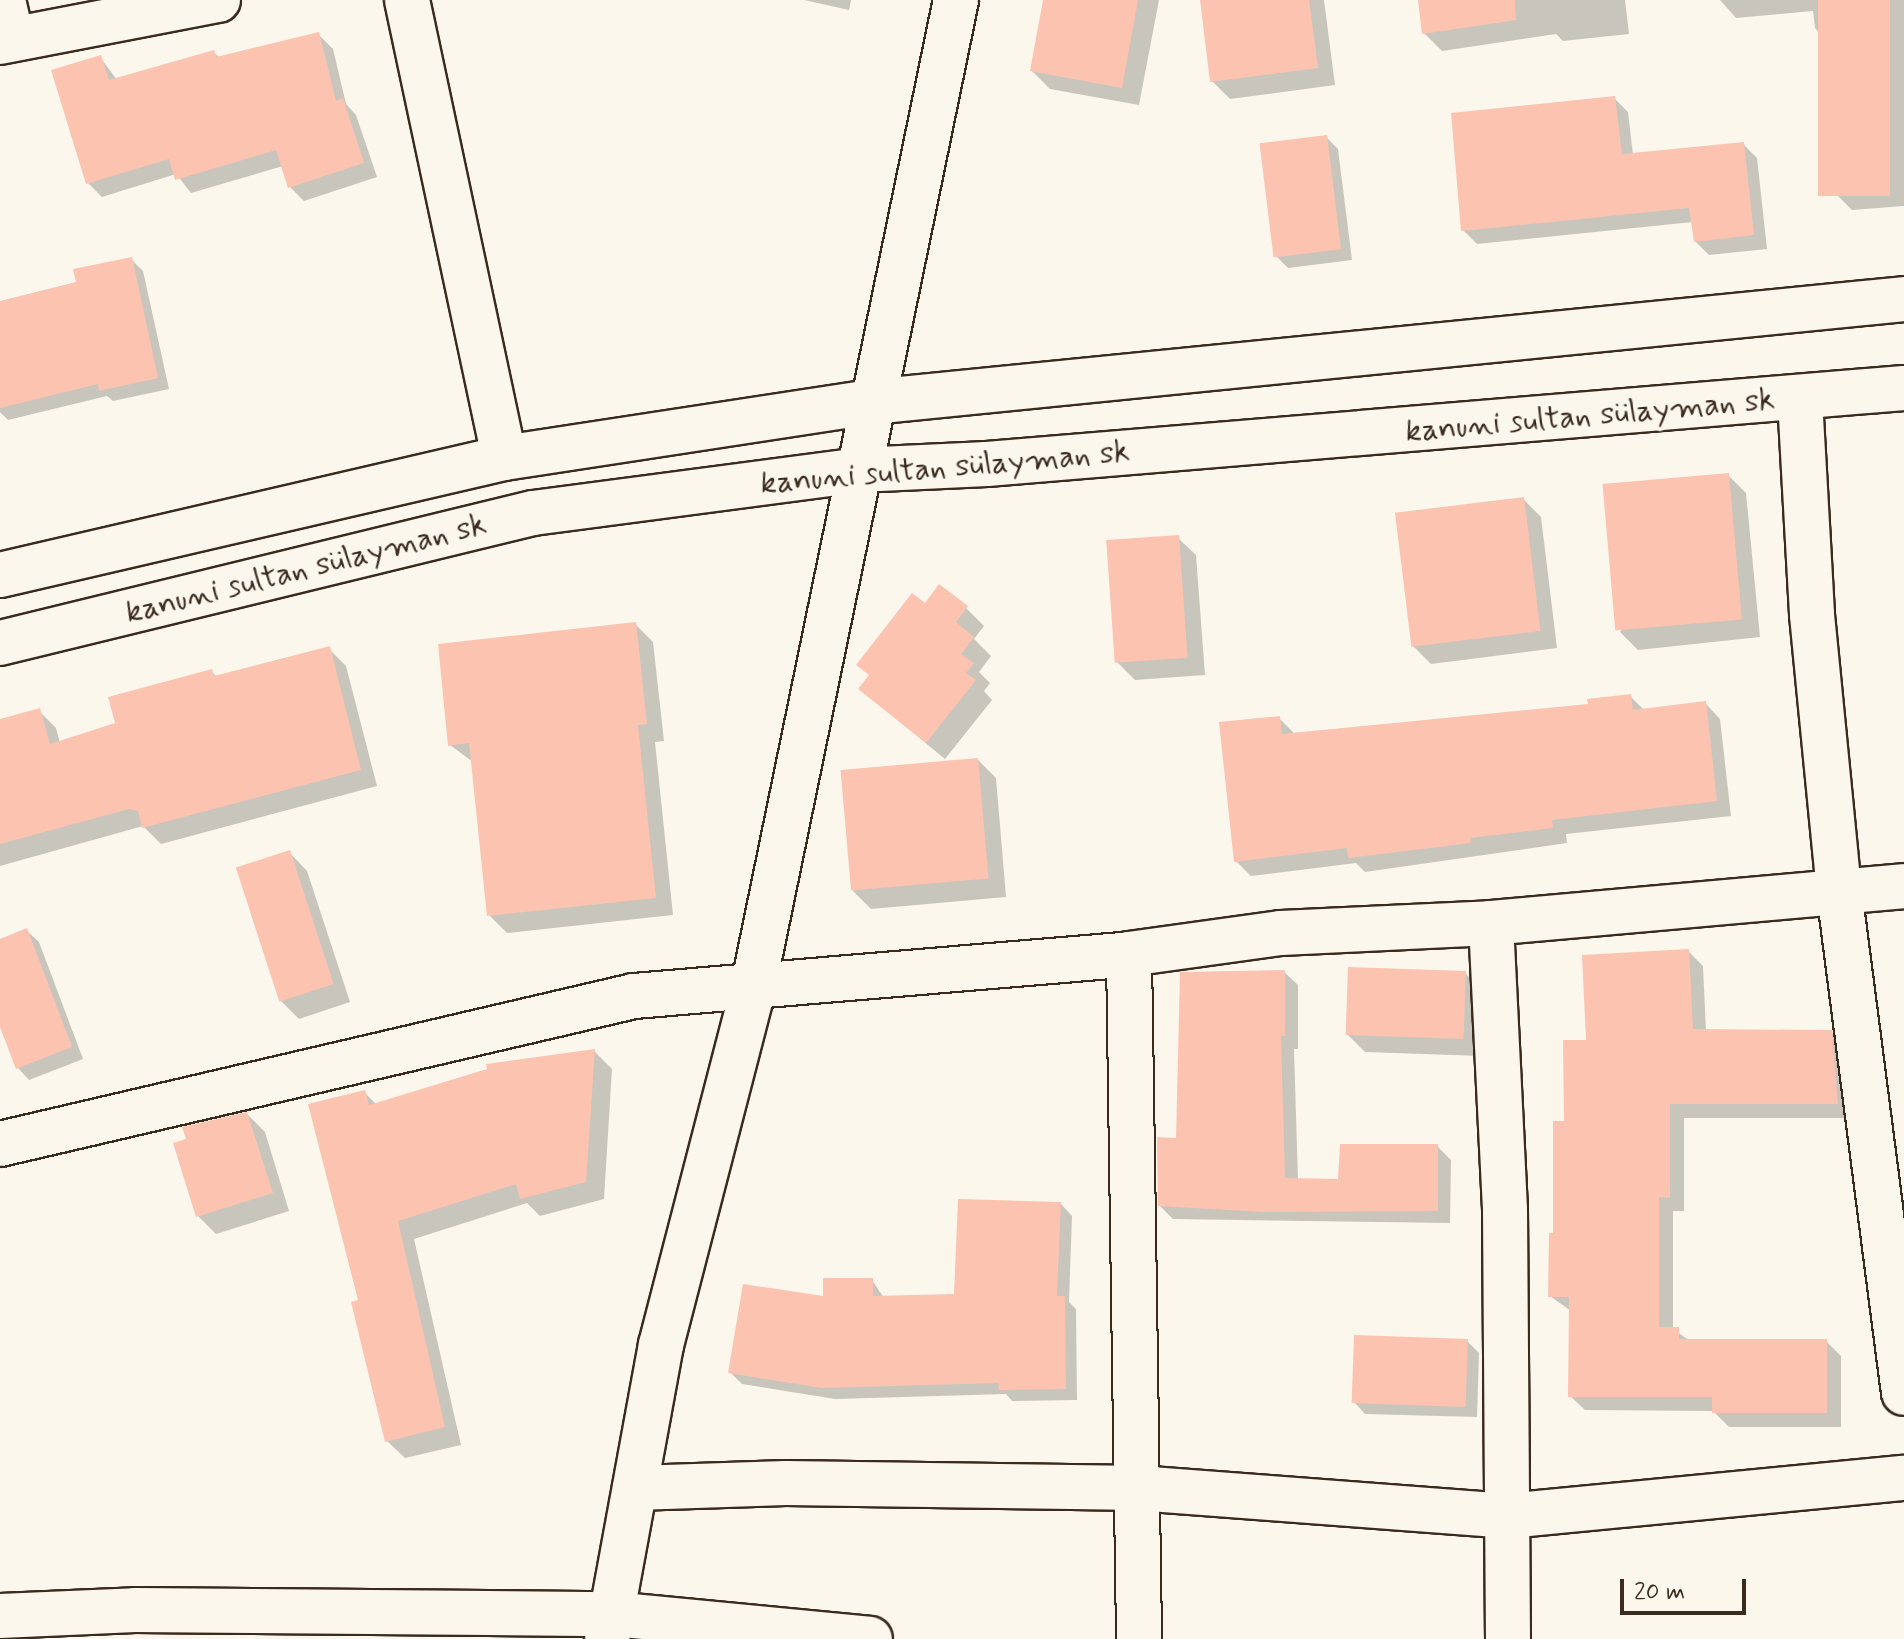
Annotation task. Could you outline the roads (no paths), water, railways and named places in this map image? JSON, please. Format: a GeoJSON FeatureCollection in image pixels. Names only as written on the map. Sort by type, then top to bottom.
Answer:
{"type":"FeatureCollection","features":[{"type":"Feature","properties":{"kind":"street"},"geometry":{"type":"LineString","coordinates":[[5,27],[218,0]]}},
{"type":"Feature","properties":{"kind":"street"},"geometry":{"type":"LineString","coordinates":[[407,0],[504,458]]}},
{"type":"Feature","properties":{"kind":"street"},"geometry":{"type":"LineString","coordinates":[[610,1627],[661,1345],[753,988],[956,0]]}},
{"type":"Feature","properties":{"kind":"street"},"geometry":{"type":"LineString","coordinates":[[0,575],[504,458],[871,402],[1904,299]]}},
{"type":"Feature","properties":{"kind":"street","name":"kanuni sultan sülayman sk"},"geometry":{"type":"LineString","coordinates":[[0,643],[533,513],[858,470],[1800,399],[1904,388]]}},
{"type":"Feature","properties":{"kind":"street"},"geometry":{"type":"LineString","coordinates":[[1800,399],[1812,615],[1839,891],[1904,1393]]}},
{"type":"Feature","properties":{"kind":"street"},"geometry":{"type":"LineString","coordinates":[[0,1144],[634,996],[1129,954],[1281,933],[1491,923],[1904,886]]}},
{"type":"Feature","properties":{"kind":"street"},"geometry":{"type":"LineString","coordinates":[[1491,923],[1505,1210],[1508,1639]]}},
{"type":"Feature","properties":{"kind":"street"},"geometry":{"type":"LineString","coordinates":[[1129,954],[1139,1639]]}},
{"type":"Feature","properties":{"kind":"street"},"geometry":{"type":"LineString","coordinates":[[635,1488],[786,1483],[1137,1488],[1507,1516],[1904,1478]]}},
{"type":"Feature","properties":{"kind":"street"},"geometry":{"type":"LineString","coordinates":[[0,1616],[134,1625],[610,1627],[870,1639]]}}]}
